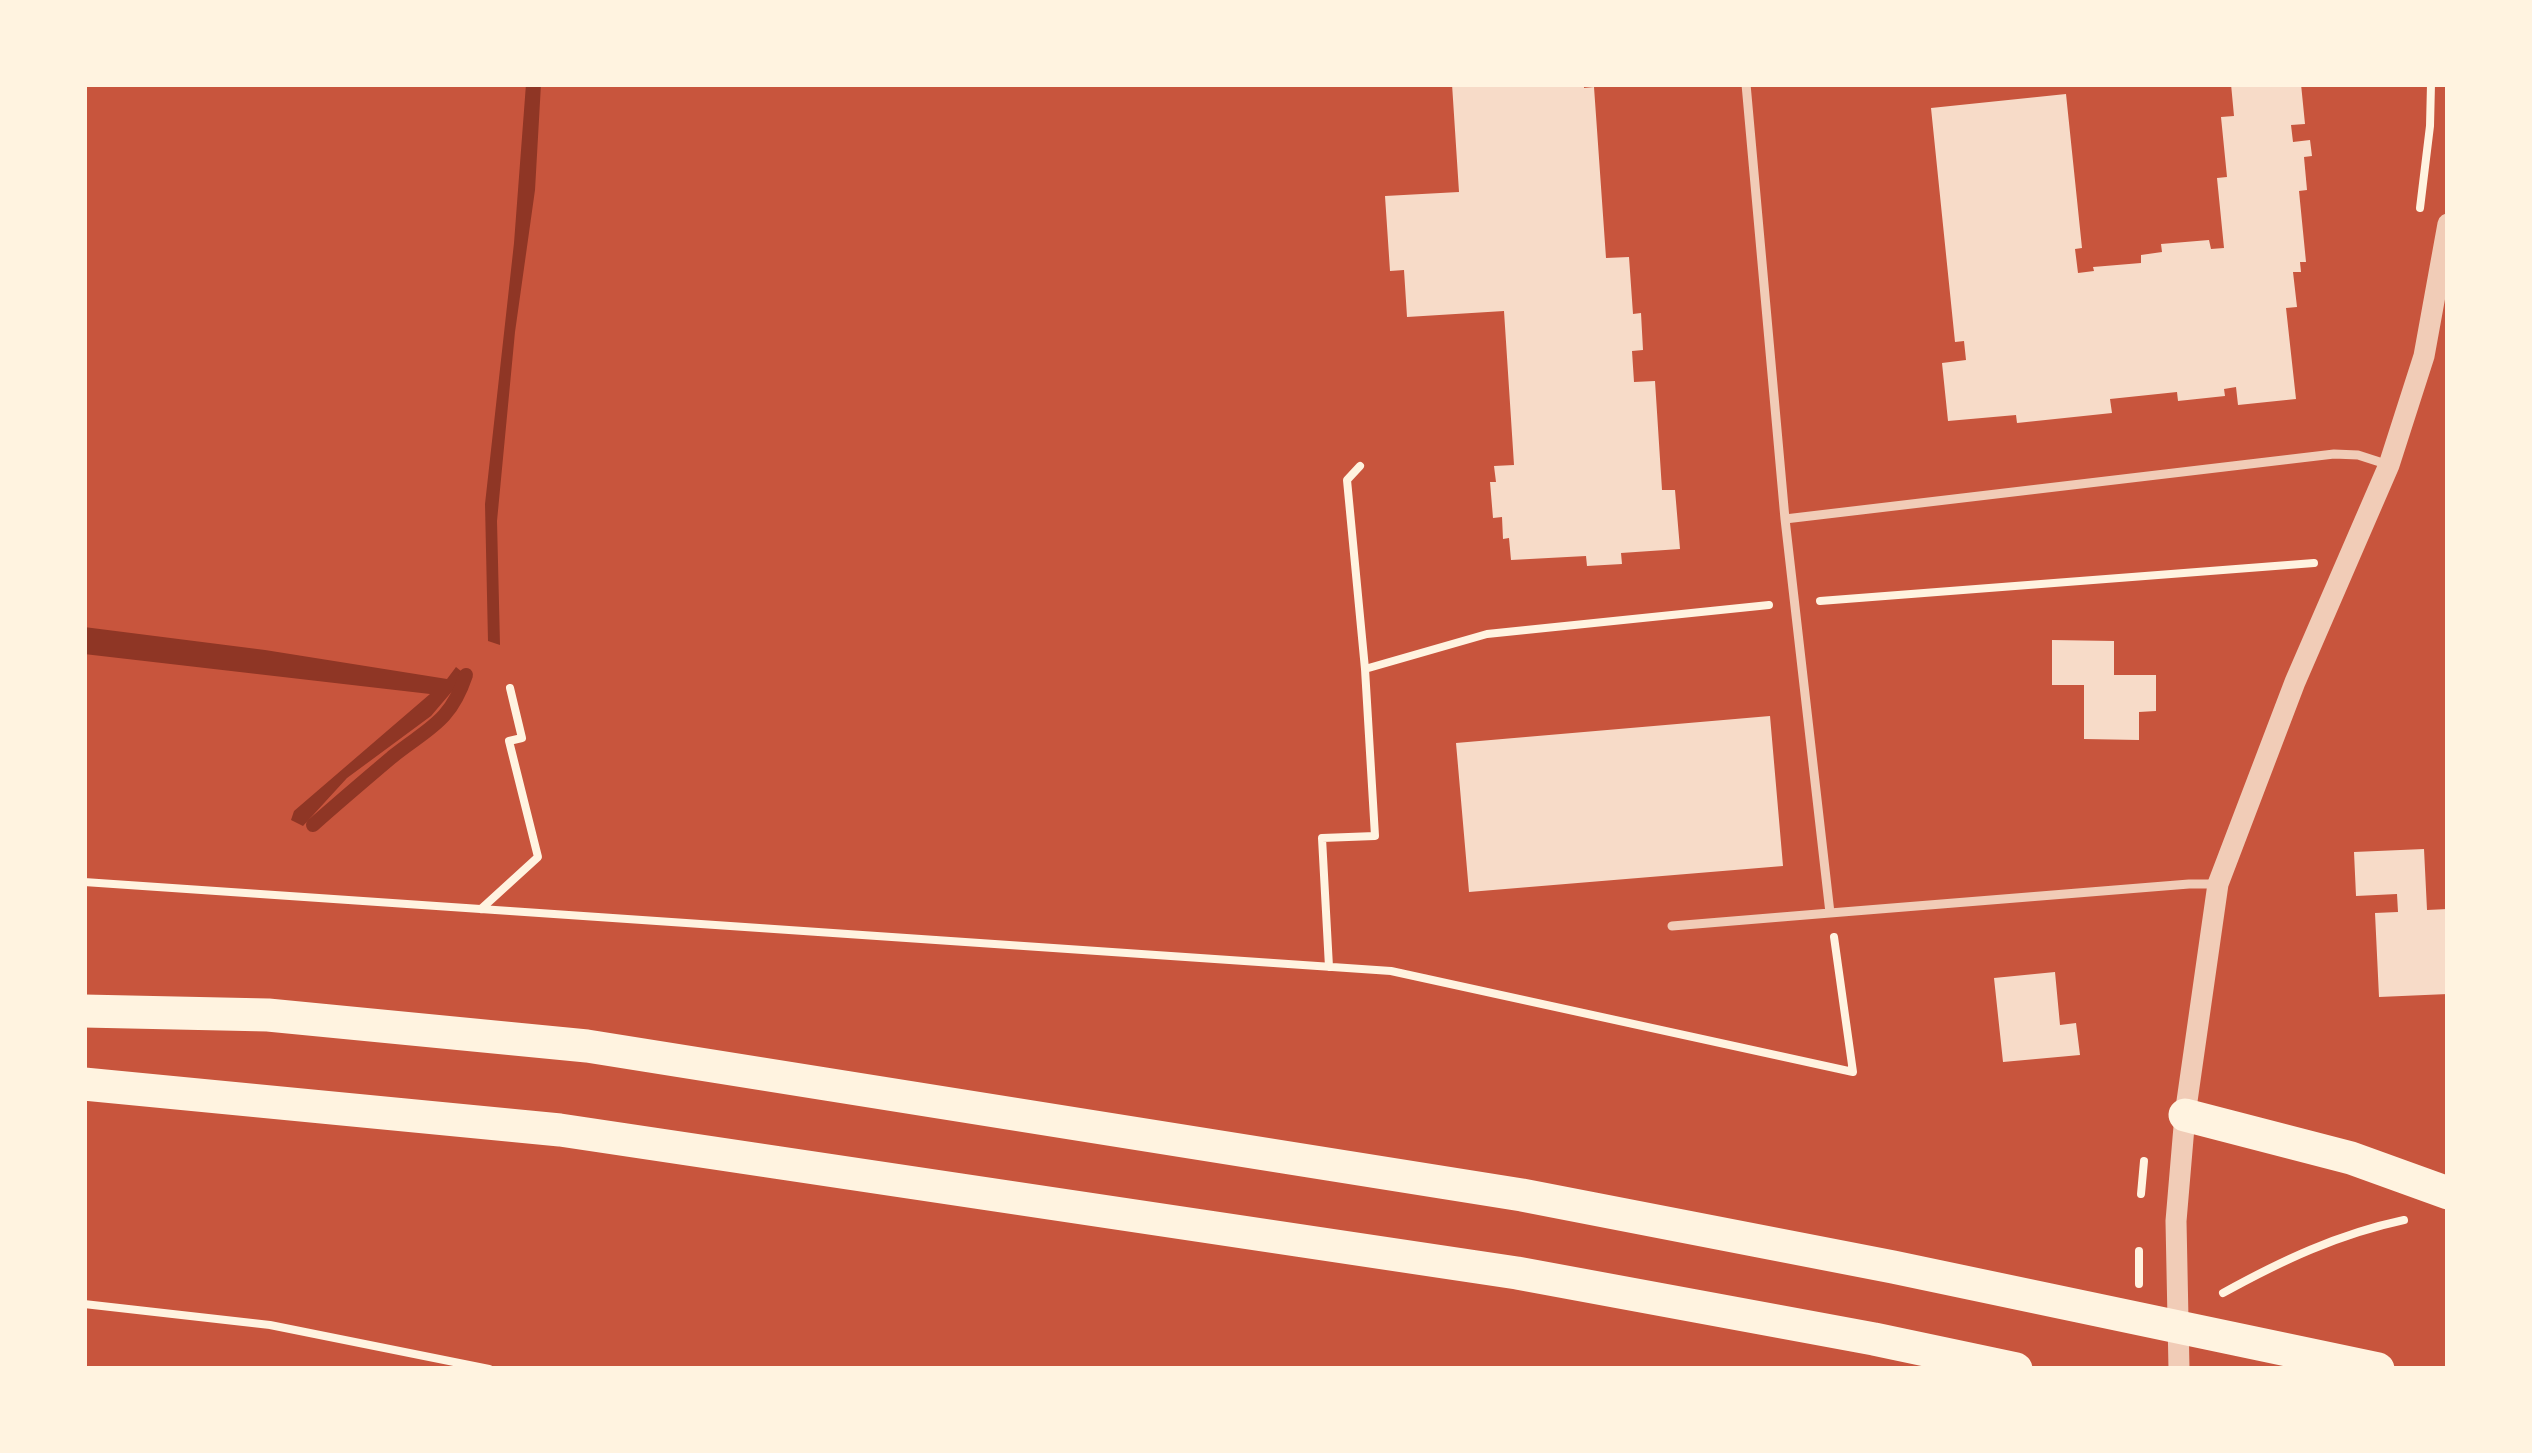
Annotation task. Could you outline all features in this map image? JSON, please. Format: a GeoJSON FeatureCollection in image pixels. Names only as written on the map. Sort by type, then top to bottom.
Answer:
{"type":"FeatureCollection","features":[{"type":"Feature","properties":{"kind":"highway"},"geometry":{"type":"LineString","coordinates":[[84,1012],[268,1015],[587,1046],[1522,1195],[2378,1369]]}},
{"type":"Feature","properties":{"kind":"highway"},"geometry":{"type":"LineString","coordinates":[[84,1084],[584,1133],[1517,1273],[2016,1369]]}},
{"type":"Feature","properties":{"kind":"highway"},"geometry":{"type":"LineString","coordinates":[[2185,1115],[2350,1158],[2448,1193]]}},
{"type":"Feature","properties":{"kind":"street"},"geometry":{"type":"LineString","coordinates":[[2179,1369],[2176,1221],[2185,1115],[2218,884],[2295,682],[2389,466],[2424,356],[2448,224]]}},
{"type":"Feature","properties":{"kind":"lane"},"geometry":{"type":"LineString","coordinates":[[1746,84],[1785,519],[1830,913]]}},
{"type":"Feature","properties":{"kind":"lane"},"geometry":{"type":"LineString","coordinates":[[1785,519],[2334,454],[2358,455],[2389,466]]}},
{"type":"Feature","properties":{"kind":"lane"},"geometry":{"type":"LineString","coordinates":[[1672,926],[2218,884]]}},
{"type":"Feature","properties":{"kind":"path"},"geometry":{"type":"LineString","coordinates":[[1329,967],[1322,838],[1379,836],[1347,480],[1360,466]]}},
{"type":"Feature","properties":{"kind":"path"},"geometry":{"type":"LineString","coordinates":[[1365,669],[1487,634],[1795,603],[2315,562]]}},
{"type":"Feature","properties":{"kind":"path"},"geometry":{"type":"LineString","coordinates":[[480,910],[538,857],[509,741],[523,738],[511,688]]}},
{"type":"Feature","properties":{"kind":"path"},"geometry":{"type":"LineString","coordinates":[[84,882],[1391,971],[1852,1072],[1830,913]]}},
{"type":"Feature","properties":{"kind":"path"},"geometry":{"type":"LineString","coordinates":[[2223,1293],[2336,1238],[2415,1219]]}},
{"type":"Feature","properties":{"kind":"path"},"geometry":{"type":"LineString","coordinates":[[84,1304],[270,1324],[489,1369]]}},
{"type":"Feature","properties":{"kind":"shaded area"},"geometry":{"type":"Polygon","coordinates":[[[526,84],[541,84],[535,190],[515,332],[497,521],[500,645],[488,641],[485,504],[526,84]]]}},
{"type":"Feature","properties":{"kind":"shaded area"},"geometry":{"type":"Polygon","coordinates":[[[84,627],[447,679],[456,667],[466,675],[431,716],[347,778],[303,826],[291,820],[294,811],[430,694],[84,654],[84,627]]]}},
{"type":"Feature","properties":{"kind":"building"},"geometry":{"type":"Polygon","coordinates":[[[1452,84],[1594,87],[1606,258],[1629,257],[1633,314],[1641,313],[1643,350],[1632,351],[1634,382],[1655,381],[1662,490],[1675,490],[1680,549],[1621,553],[1622,564],[1587,566],[1586,556],[1511,560],[1502,517],[1493,518],[1490,482],[1496,482],[1494,466],[1514,465],[1504,311],[1407,317],[1404,270],[1390,271],[1385,196],[1459,192],[1452,84]]]}},
{"type":"Feature","properties":{"kind":"building"},"geometry":{"type":"Polygon","coordinates":[[[2231,84],[2301,84],[2305,124],[2291,125],[2293,142],[2310,140],[2312,156],[2304,157],[2307,190],[2299,191],[2306,262],[2300,262],[2301,272],[2293,272],[2297,307],[2286,308],[2296,399],[2238,405],[2236,387],[2224,389],[2225,396],[2178,401],[2177,392],[2110,399],[2112,413],[2017,423],[2016,415],[1948,421],[1942,363],[1966,360],[1964,341],[1955,342],[1931,108],[2066,94],[2082,248],[2075,249],[2078,273],[2141,263],[2141,255],[2162,252],[2161,244],[2209,240],[2211,249],[2224,248],[2217,178],[2227,177],[2221,117],[2234,116],[2231,84]]]}},
{"type":"Feature","properties":{"kind":"building"},"geometry":{"type":"Polygon","coordinates":[[[2052,640],[2114,641],[2114,675],[2156,675],[2156,711],[2139,712],[2139,740],[2084,739],[2084,685],[2052,685],[2052,640]]]}},
{"type":"Feature","properties":{"kind":"building"},"geometry":{"type":"Polygon","coordinates":[[[1770,716],[1783,866],[1469,892],[1456,743],[1770,716]]]}},
{"type":"Feature","properties":{"kind":"building"},"geometry":{"type":"Polygon","coordinates":[[[2424,849],[2427,910],[2448,909],[2448,994],[2379,997],[2375,913],[2398,912],[2397,894],[2356,896],[2354,852],[2424,849]]]}},
{"type":"Feature","properties":{"kind":"building"},"geometry":{"type":"Polygon","coordinates":[[[2055,972],[2060,1025],[2076,1023],[2080,1055],[2003,1062],[1994,978],[2055,972]]]}},
{"type":"Feature","properties":{"kind":"waterway"},"geometry":{"type":"LineString","coordinates":[[313,825],[436,723],[453,704],[466,675]]}}]}
